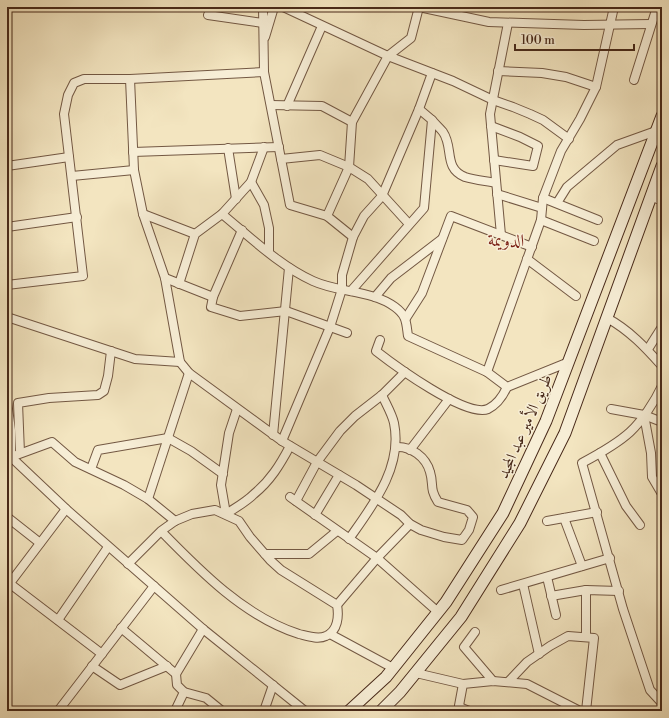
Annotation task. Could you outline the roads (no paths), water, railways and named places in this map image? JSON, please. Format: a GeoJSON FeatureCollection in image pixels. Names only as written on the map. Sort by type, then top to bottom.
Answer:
{"type":"FeatureCollection","features":[{"type":"Feature","properties":{"kind":"main road","name":"طريق الأمير عبد المجيد"},"geometry":{"type":"LineString","coordinates":[[350,711],[386,677],[446,602],[503,513],[546,421],[662,116]]}},
{"type":"Feature","properties":{"kind":"main road"},"geometry":{"type":"LineString","coordinates":[[381,711],[400,692],[461,617],[520,523],[564,432],[662,166]]}},
{"type":"Feature","properties":{"kind":"street"},"geometry":{"type":"LineString","coordinates":[[263,7],[264,72],[290,205],[327,216],[352,237]]}},
{"type":"Feature","properties":{"kind":"street"},"geometry":{"type":"LineString","coordinates":[[264,42],[274,7]]}},
{"type":"Feature","properties":{"kind":"street"},"geometry":{"type":"LineString","coordinates":[[283,7],[388,56],[543,120],[569,139]]}},
{"type":"Feature","properties":{"kind":"street"},"geometry":{"type":"LineString","coordinates":[[327,216],[348,166],[352,122],[388,56],[411,38],[419,7],[489,22],[584,25],[651,24]]}},
{"type":"Feature","properties":{"kind":"street"},"geometry":{"type":"LineString","coordinates":[[487,372],[541,220],[543,198],[561,151],[580,120],[596,87],[614,7]]}},
{"type":"Feature","properties":{"kind":"street"},"geometry":{"type":"LineString","coordinates":[[634,80],[657,7]]}},
{"type":"Feature","properties":{"kind":"street"},"geometry":{"type":"LineString","coordinates":[[208,15],[263,23]]}},
{"type":"Feature","properties":{"kind":"street"},"geometry":{"type":"LineString","coordinates":[[501,235],[490,114],[508,23]]}},
{"type":"Feature","properties":{"kind":"street"},"geometry":{"type":"LineString","coordinates":[[286,106],[322,26]]}},
{"type":"Feature","properties":{"kind":"street"},"geometry":{"type":"LineString","coordinates":[[498,71],[542,73],[566,77],[596,87]]}},
{"type":"Feature","properties":{"kind":"street"},"geometry":{"type":"LineString","coordinates":[[7,285],[84,276],[64,114],[68,95],[74,83],[84,79],[130,80],[264,72]]}},
{"type":"Feature","properties":{"kind":"street"},"geometry":{"type":"LineString","coordinates":[[282,441],[330,327],[342,289],[342,275],[352,237],[364,216],[382,196],[419,109],[432,73]]}},
{"type":"Feature","properties":{"kind":"street"},"geometry":{"type":"LineString","coordinates":[[130,80],[134,170],[143,214],[165,278],[180,362],[189,373],[282,441],[377,499],[401,515],[410,524],[421,530],[444,537],[462,540],[469,530],[472,517],[468,510],[438,502],[432,493],[430,471],[420,454],[404,447],[396,448]]}},
{"type":"Feature","properties":{"kind":"street"},"geometry":{"type":"LineString","coordinates":[[271,106],[322,106],[352,122]]}},
{"type":"Feature","properties":{"kind":"street"},"geometry":{"type":"LineString","coordinates":[[419,109],[443,132],[449,148],[451,166],[457,172],[466,177],[496,183]]}},
{"type":"Feature","properties":{"kind":"street"},"geometry":{"type":"LineString","coordinates":[[351,292],[424,208],[432,120]]}},
{"type":"Feature","properties":{"kind":"street"},"geometry":{"type":"LineString","coordinates":[[491,126],[520,137],[538,146],[533,166],[494,160]]}},
{"type":"Feature","properties":{"kind":"street"},"geometry":{"type":"LineString","coordinates":[[557,203],[567,187],[617,145],[656,130]]}},
{"type":"Feature","properties":{"kind":"street"},"geometry":{"type":"LineString","coordinates":[[179,284],[195,234],[222,214],[251,182],[264,147]]}},
{"type":"Feature","properties":{"kind":"street"},"geometry":{"type":"LineString","coordinates":[[133,152],[279,147]]}},
{"type":"Feature","properties":{"kind":"street"},"geometry":{"type":"LineString","coordinates":[[228,148],[236,199]]}},
{"type":"Feature","properties":{"kind":"street"},"geometry":{"type":"LineString","coordinates":[[281,159],[320,155],[348,166],[368,179],[409,224]]}},
{"type":"Feature","properties":{"kind":"street"},"geometry":{"type":"LineString","coordinates":[[7,166],[69,157]]}},
{"type":"Feature","properties":{"kind":"street"},"geometry":{"type":"LineString","coordinates":[[72,176],[134,170]]}},
{"type":"Feature","properties":{"kind":"street"},"geometry":{"type":"LineString","coordinates":[[251,182],[264,205],[269,228],[269,252]]}},
{"type":"Feature","properties":{"kind":"street"},"geometry":{"type":"LineString","coordinates":[[497,194],[542,208]]}},
{"type":"Feature","properties":{"kind":"street"},"geometry":{"type":"LineString","coordinates":[[651,196],[662,201]]}},
{"type":"Feature","properties":{"kind":"street"},"geometry":{"type":"LineString","coordinates":[[543,198],[598,220]]}},
{"type":"Feature","properties":{"kind":"street"},"geometry":{"type":"LineString","coordinates":[[143,214],[195,234]]}},
{"type":"Feature","properties":{"kind":"street"},"geometry":{"type":"LineString","coordinates":[[222,214],[290,268],[314,282],[375,297],[395,307],[406,318],[408,336],[487,372],[507,387]]}},
{"type":"Feature","properties":{"kind":"street"},"geometry":{"type":"LineString","coordinates":[[406,318],[422,293],[451,216],[532,246]]}},
{"type":"Feature","properties":{"kind":"street"},"geometry":{"type":"LineString","coordinates":[[7,228],[76,217]]}},
{"type":"Feature","properties":{"kind":"street"},"geometry":{"type":"LineString","coordinates":[[541,220],[594,241]]}},
{"type":"Feature","properties":{"kind":"street"},"geometry":{"type":"LineString","coordinates":[[242,230],[213,297],[211,307],[240,316],[286,311],[347,333]]}},
{"type":"Feature","properties":{"kind":"street"},"geometry":{"type":"LineString","coordinates":[[375,297],[391,278],[443,239]]}},
{"type":"Feature","properties":{"kind":"street"},"geometry":{"type":"LineString","coordinates":[[527,259],[576,296]]}},
{"type":"Feature","properties":{"kind":"street"},"geometry":{"type":"LineString","coordinates":[[273,434],[290,268]]}},
{"type":"Feature","properties":{"kind":"street"},"geometry":{"type":"LineString","coordinates":[[165,278],[213,297]]}},
{"type":"Feature","properties":{"kind":"street"},"geometry":{"type":"LineString","coordinates":[[7,317],[135,359],[180,362]]}},
{"type":"Feature","properties":{"kind":"street"},"geometry":{"type":"LineString","coordinates":[[607,318],[622,326],[642,343],[662,366]]}},
{"type":"Feature","properties":{"kind":"street"},"geometry":{"type":"LineString","coordinates":[[648,350],[662,327]]}},
{"type":"Feature","properties":{"kind":"street"},"geometry":{"type":"LineString","coordinates":[[380,340],[376,351],[404,372],[449,400],[475,409],[487,409],[501,399],[507,387],[569,362]]}},
{"type":"Feature","properties":{"kind":"street"},"geometry":{"type":"LineString","coordinates":[[20,453],[18,403],[49,398],[98,395],[104,391],[108,376],[111,351]]}},
{"type":"Feature","properties":{"kind":"street"},"geometry":{"type":"LineString","coordinates":[[404,372],[382,395],[355,416],[340,431],[317,462],[293,499],[377,558],[438,612]]}},
{"type":"Feature","properties":{"kind":"street"},"geometry":{"type":"LineString","coordinates":[[148,499],[189,373]]}},
{"type":"Feature","properties":{"kind":"street"},"geometry":{"type":"LineString","coordinates":[[662,386],[658,395],[630,432],[600,453],[582,463],[610,558],[618,591],[650,690],[662,703]]}},
{"type":"Feature","properties":{"kind":"street"},"geometry":{"type":"LineString","coordinates":[[350,539],[377,499],[389,476],[396,448],[394,422],[382,395]]}},
{"type":"Feature","properties":{"kind":"street"},"geometry":{"type":"LineString","coordinates":[[410,450],[449,400]]}},
{"type":"Feature","properties":{"kind":"street"},"geometry":{"type":"LineString","coordinates":[[7,402],[11,430],[9,457]]}},
{"type":"Feature","properties":{"kind":"street"},"geometry":{"type":"LineString","coordinates":[[226,514],[221,485],[229,433],[237,409]]}},
{"type":"Feature","properties":{"kind":"street"},"geometry":{"type":"LineString","coordinates":[[611,409],[644,415],[662,422]]}},
{"type":"Feature","properties":{"kind":"street"},"geometry":{"type":"LineString","coordinates":[[644,415],[651,453],[652,477],[662,494]]}},
{"type":"Feature","properties":{"kind":"street"},"geometry":{"type":"LineString","coordinates":[[91,469],[98,450],[168,438],[191,451],[223,474]]}},
{"type":"Feature","properties":{"kind":"street"},"geometry":{"type":"LineString","coordinates":[[9,457],[52,442],[75,462],[124,485],[148,499],[175,521]]}},
{"type":"Feature","properties":{"kind":"street"},"geometry":{"type":"LineString","coordinates":[[226,514],[254,496],[271,478],[282,462],[290,446]]}},
{"type":"Feature","properties":{"kind":"street"},"geometry":{"type":"LineString","coordinates":[[600,453],[626,506],[640,525]]}},
{"type":"Feature","properties":{"kind":"street"},"geometry":{"type":"LineString","coordinates":[[9,457],[66,510],[203,629],[305,711]]}},
{"type":"Feature","properties":{"kind":"street"},"geometry":{"type":"LineString","coordinates":[[315,515],[338,475]]}},
{"type":"Feature","properties":{"kind":"street"},"geometry":{"type":"LineString","coordinates":[[66,510],[8,585],[58,620],[102,654]]}},
{"type":"Feature","properties":{"kind":"street"},"geometry":{"type":"LineString","coordinates":[[128,564],[161,531],[175,521],[192,514],[215,510],[239,521],[250,537],[281,570],[337,605],[339,614],[337,624],[330,634],[322,638],[308,637],[285,630],[243,606],[192,562],[161,531]]}},
{"type":"Feature","properties":{"kind":"street"},"geometry":{"type":"LineString","coordinates":[[547,521],[597,512]]}},
{"type":"Feature","properties":{"kind":"street"},"geometry":{"type":"LineString","coordinates":[[7,517],[40,543]]}},
{"type":"Feature","properties":{"kind":"street"},"geometry":{"type":"LineString","coordinates":[[564,518],[582,566]]}},
{"type":"Feature","properties":{"kind":"street"},"geometry":{"type":"LineString","coordinates":[[337,605],[377,558],[410,524]]}},
{"type":"Feature","properties":{"kind":"street"},"geometry":{"type":"LineString","coordinates":[[265,554],[309,554],[338,531]]}},
{"type":"Feature","properties":{"kind":"street"},"geometry":{"type":"LineString","coordinates":[[58,620],[108,547]]}},
{"type":"Feature","properties":{"kind":"street"},"geometry":{"type":"LineString","coordinates":[[501,590],[610,558]]}},
{"type":"Feature","properties":{"kind":"street"},"geometry":{"type":"LineString","coordinates":[[547,577],[556,615]]}},
{"type":"Feature","properties":{"kind":"street"},"geometry":{"type":"LineString","coordinates":[[523,584],[539,654]]}},
{"type":"Feature","properties":{"kind":"street"},"geometry":{"type":"LineString","coordinates":[[58,711],[154,586]]}},
{"type":"Feature","properties":{"kind":"street"},"geometry":{"type":"LineString","coordinates":[[551,596],[586,590],[618,591]]}},
{"type":"Feature","properties":{"kind":"street"},"geometry":{"type":"LineString","coordinates":[[586,590],[586,637]]}},
{"type":"Feature","properties":{"kind":"street"},"geometry":{"type":"LineString","coordinates":[[122,628],[176,674]]}},
{"type":"Feature","properties":{"kind":"street"},"geometry":{"type":"LineString","coordinates":[[203,629],[176,674],[177,685],[184,692],[206,698],[222,711]]}},
{"type":"Feature","properties":{"kind":"street"},"geometry":{"type":"LineString","coordinates":[[475,632],[464,648],[493,681]]}},
{"type":"Feature","properties":{"kind":"street"},"geometry":{"type":"LineString","coordinates":[[330,634],[393,668]]}},
{"type":"Feature","properties":{"kind":"street"},"geometry":{"type":"LineString","coordinates":[[509,681],[527,662],[568,636],[594,638],[586,711]]}},
{"type":"Feature","properties":{"kind":"street"},"geometry":{"type":"LineString","coordinates":[[92,666],[120,685],[167,666]]}},
{"type":"Feature","properties":{"kind":"street"},"geometry":{"type":"LineString","coordinates":[[416,672],[462,684],[493,681],[509,681],[527,684],[580,711]]}},
{"type":"Feature","properties":{"kind":"street"},"geometry":{"type":"LineString","coordinates":[[462,684],[459,709],[469,711]]}},
{"type":"Feature","properties":{"kind":"street"},"geometry":{"type":"LineString","coordinates":[[264,711],[273,685]]}},
{"type":"Feature","properties":{"kind":"street"},"geometry":{"type":"LineString","coordinates":[[175,711],[184,692]]}},
{"type":"Feature","properties":{"kind":"district","name":"الدويمة"},"geometry":{"type":"Point","coordinates":[506,240]}}]}
